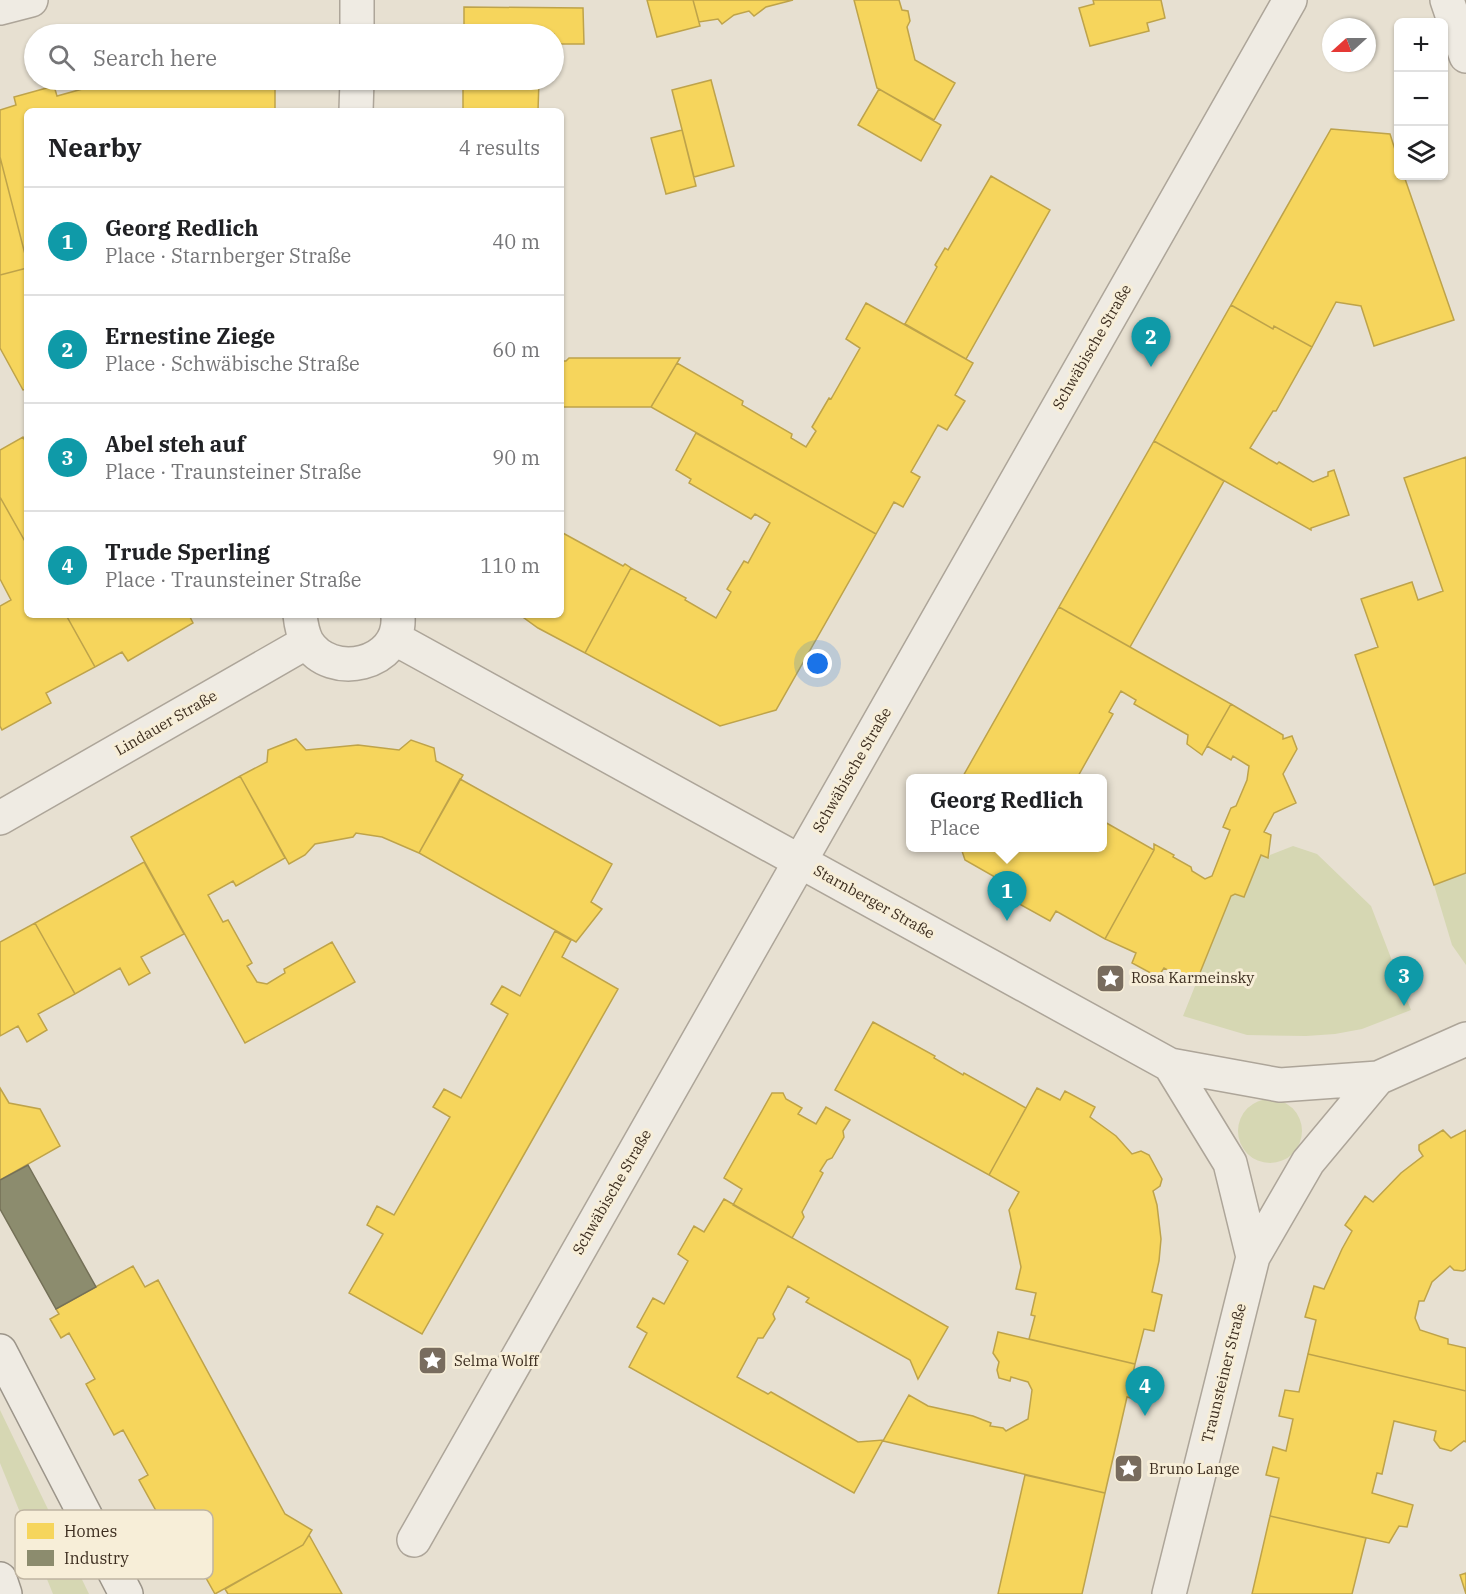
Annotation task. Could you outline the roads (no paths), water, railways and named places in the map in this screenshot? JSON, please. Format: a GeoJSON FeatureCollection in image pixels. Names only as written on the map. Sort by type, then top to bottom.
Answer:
{"type":"FeatureCollection","features":[{"type":"Feature","properties":{"kind":"street"},"geometry":{"type":"LineString","coordinates":[[0,8],[31,0]]}},
{"type":"Feature","properties":{"kind":"street"},"geometry":{"type":"LineString","coordinates":[[357,0],[357,24]]}},
{"type":"Feature","properties":{"kind":"street","name":"Schwäbische Straße"},"geometry":{"type":"LineString","coordinates":[[414,1540],[1290,0]]}},
{"type":"Feature","properties":{"kind":"street"},"geometry":{"type":"LineString","coordinates":[[1447,0],[1466,56]]}},
{"type":"Feature","properties":{"kind":"street"},"geometry":{"type":"LineString","coordinates":[[356,108],[357,90]]}},
{"type":"Feature","properties":{"kind":"street","name":"Starnberger Straße"},"geometry":{"type":"LineString","coordinates":[[304,628],[317,653],[330,661],[352,664],[373,659],[384,650],[396,626],[799,861],[1170,1065],[1280,1085],[1378,1078]]}},
{"type":"Feature","properties":{"kind":"street","name":"Lindauer Straße"},"geometry":{"type":"LineString","coordinates":[[0,818],[304,628]]}},
{"type":"Feature","properties":{"kind":"street","name":"Traunsteiner Straße"},"geometry":{"type":"LineString","coordinates":[[1169,1594],[1253,1257],[1308,1162],[1378,1078],[1466,1039]]}},
{"type":"Feature","properties":{"kind":"street","name":"Traunsteiner Straße"},"geometry":{"type":"LineString","coordinates":[[1170,1065],[1230,1163],[1253,1257]]}},
{"type":"Feature","properties":{"kind":"street"},"geometry":{"type":"LineString","coordinates":[[0,1351],[82,1510]]}},
{"type":"Feature","properties":{"kind":"street"},"geometry":{"type":"LineString","coordinates":[[0,1579],[4,1594]]}},
{"type":"Feature","properties":{"kind":"street"},"geometry":{"type":"LineString","coordinates":[[118,1579],[126,1594]]}},
{"type":"Feature","properties":{"kind":"place","name":"Ernestine Ziege"},"geometry":{"type":"Point","coordinates":[1151,367]}},
{"type":"Feature","properties":{"kind":"place","name":"Georg Redlich"},"geometry":{"type":"Point","coordinates":[1007,921]}},
{"type":"Feature","properties":{"kind":"place","name":"Rosa Karmeinsky"},"geometry":{"type":"Point","coordinates":[1110,978]}},
{"type":"Feature","properties":{"kind":"place","name":"Abel steh auf"},"geometry":{"type":"Point","coordinates":[1404,1006]}},
{"type":"Feature","properties":{"kind":"place","name":"Selma Wolff"},"geometry":{"type":"Point","coordinates":[433,1361]}},
{"type":"Feature","properties":{"kind":"place","name":"Trude Sperling"},"geometry":{"type":"Point","coordinates":[1145,1416]}},
{"type":"Feature","properties":{"kind":"place","name":"Bruno Lange"},"geometry":{"type":"Point","coordinates":[1128,1469]}}]}
